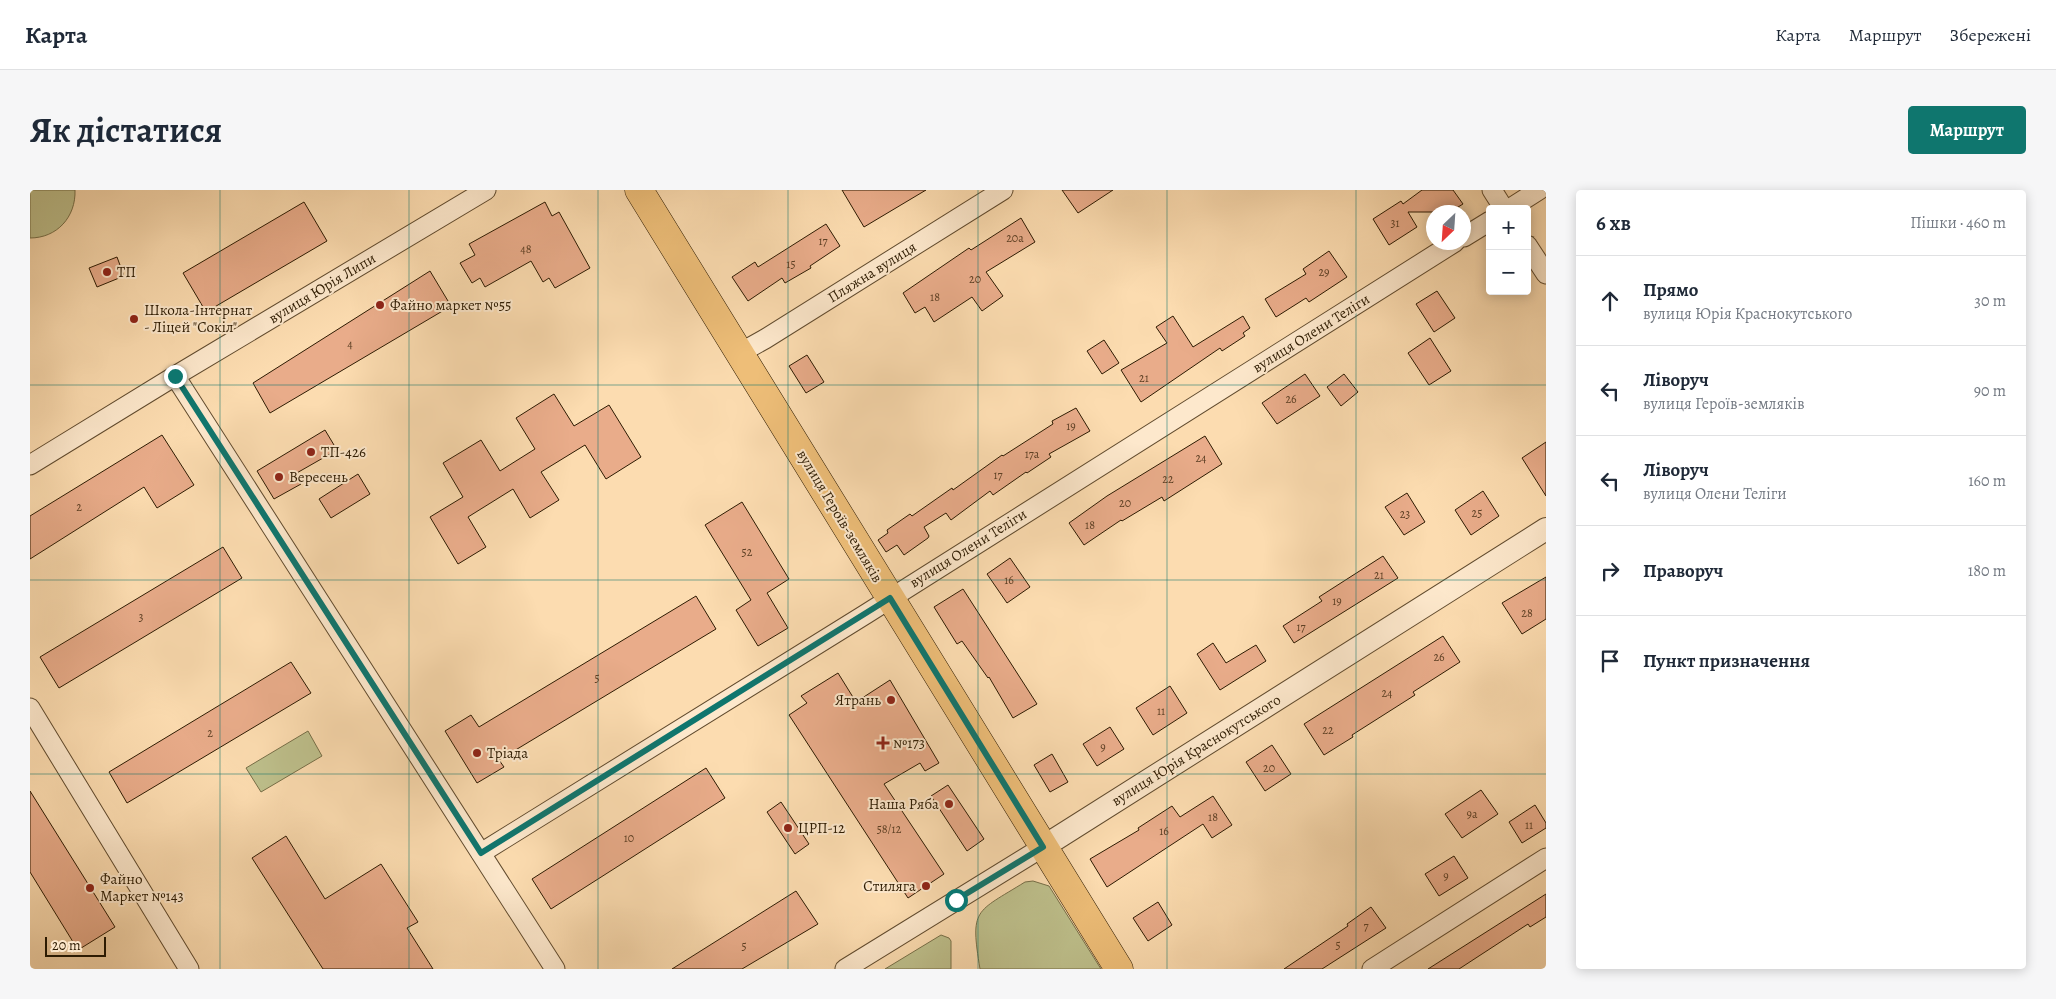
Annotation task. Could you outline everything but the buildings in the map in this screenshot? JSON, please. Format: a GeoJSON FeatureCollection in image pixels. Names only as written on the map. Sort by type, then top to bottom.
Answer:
{"type":"FeatureCollection","features":[{"type":"Feature","properties":{"kind":"main road","name":"вулиця Героїв-земляків"},"geometry":{"type":"LineString","coordinates":[[639,190],[1119,969]]}},
{"type":"Feature","properties":{"kind":"street","name":"вулиця Юрія Липи"},"geometry":{"type":"LineString","coordinates":[[30,465],[486,190]]}},
{"type":"Feature","properties":{"kind":"street","name":"Пляжна вулиця"},"geometry":{"type":"LineString","coordinates":[[740,353],[766,339],[1003,190]]}},
{"type":"Feature","properties":{"kind":"street"},"geometry":{"type":"LineString","coordinates":[[1492,190],[1501,205]]}},
{"type":"Feature","properties":{"kind":"street"},"geometry":{"type":"LineString","coordinates":[[1515,205],[1539,190]]}},
{"type":"Feature","properties":{"kind":"street"},"geometry":{"type":"LineString","coordinates":[[1471,233],[1486,223]]}},
{"type":"Feature","properties":{"kind":"street","name":"вулиця Олени Теліги"},"geometry":{"type":"LineString","coordinates":[[481,853],[1442,250]]}},
{"type":"Feature","properties":{"kind":"street"},"geometry":{"type":"LineString","coordinates":[[1530,250],[1546,274]]}},
{"type":"Feature","properties":{"kind":"street"},"geometry":{"type":"LineString","coordinates":[[175,376],[555,969]]}},
{"type":"Feature","properties":{"kind":"street","name":"вулиця Юрія Краснокутського"},"geometry":{"type":"LineString","coordinates":[[844,969],[1043,847],[1546,528]]}},
{"type":"Feature","properties":{"kind":"street"},"geometry":{"type":"LineString","coordinates":[[30,708],[189,969]]}},
{"type":"Feature","properties":{"kind":"street"},"geometry":{"type":"LineString","coordinates":[[1372,969],[1546,858]]}},
{"type":"Feature","properties":{"kind":"green space"},"geometry":{"type":"Polygon","coordinates":[[[30,190],[75,190],[72,209],[63,224],[49,234],[40,237],[30,238],[30,190]]]}},
{"type":"Feature","properties":{"kind":"green space"},"geometry":{"type":"Polygon","coordinates":[[[308,731],[322,756],[261,792],[246,768],[308,731]]]}},
{"type":"Feature","properties":{"kind":"green space"},"geometry":{"type":"Polygon","coordinates":[[[1033,881],[1049,886],[1101,969],[980,969],[976,934],[980,914],[995,900],[1025,882],[1033,881]]]}},
{"type":"Feature","properties":{"kind":"green space"},"geometry":{"type":"Polygon","coordinates":[[[941,935],[949,938],[951,941],[951,969],[885,969],[941,935]]]}},
{"type":"Feature","properties":{"kind":"place","name":"ТП"},"geometry":{"type":"Point","coordinates":[107,272]}},
{"type":"Feature","properties":{"kind":"place","name":"Файно маркет №55"},"geometry":{"type":"Point","coordinates":[380,305]}},
{"type":"Feature","properties":{"kind":"place","name":"Школа-Інтернат - Ліцей \"Сокіл\""},"geometry":{"type":"Point","coordinates":[134,319]}},
{"type":"Feature","properties":{"kind":"place","name":"ТП-426"},"geometry":{"type":"Point","coordinates":[311,452]}},
{"type":"Feature","properties":{"kind":"place","name":"Вересень"},"geometry":{"type":"Point","coordinates":[279,477]}},
{"type":"Feature","properties":{"kind":"place","name":"Ятрань"},"geometry":{"type":"Point","coordinates":[891,700]}},
{"type":"Feature","properties":{"kind":"place","name":"№173"},"geometry":{"type":"Point","coordinates":[883,743]}},
{"type":"Feature","properties":{"kind":"place","name":"Тріада"},"geometry":{"type":"Point","coordinates":[477,753]}},
{"type":"Feature","properties":{"kind":"place","name":"Наша Ряба"},"geometry":{"type":"Point","coordinates":[949,804]}},
{"type":"Feature","properties":{"kind":"place","name":"ЦРП-12"},"geometry":{"type":"Point","coordinates":[788,828]}},
{"type":"Feature","properties":{"kind":"place","name":"Стиляга"},"geometry":{"type":"Point","coordinates":[926,886]}},
{"type":"Feature","properties":{"kind":"place","name":"Файно Маркет №143"},"geometry":{"type":"Point","coordinates":[90,888]}},
{"type":"Feature","properties":{"kind":"route"},"geometry":{"type":"LineString","coordinates":[[175,376],[481,853],[890,598],[1043,847],[956,900]]}}]}
